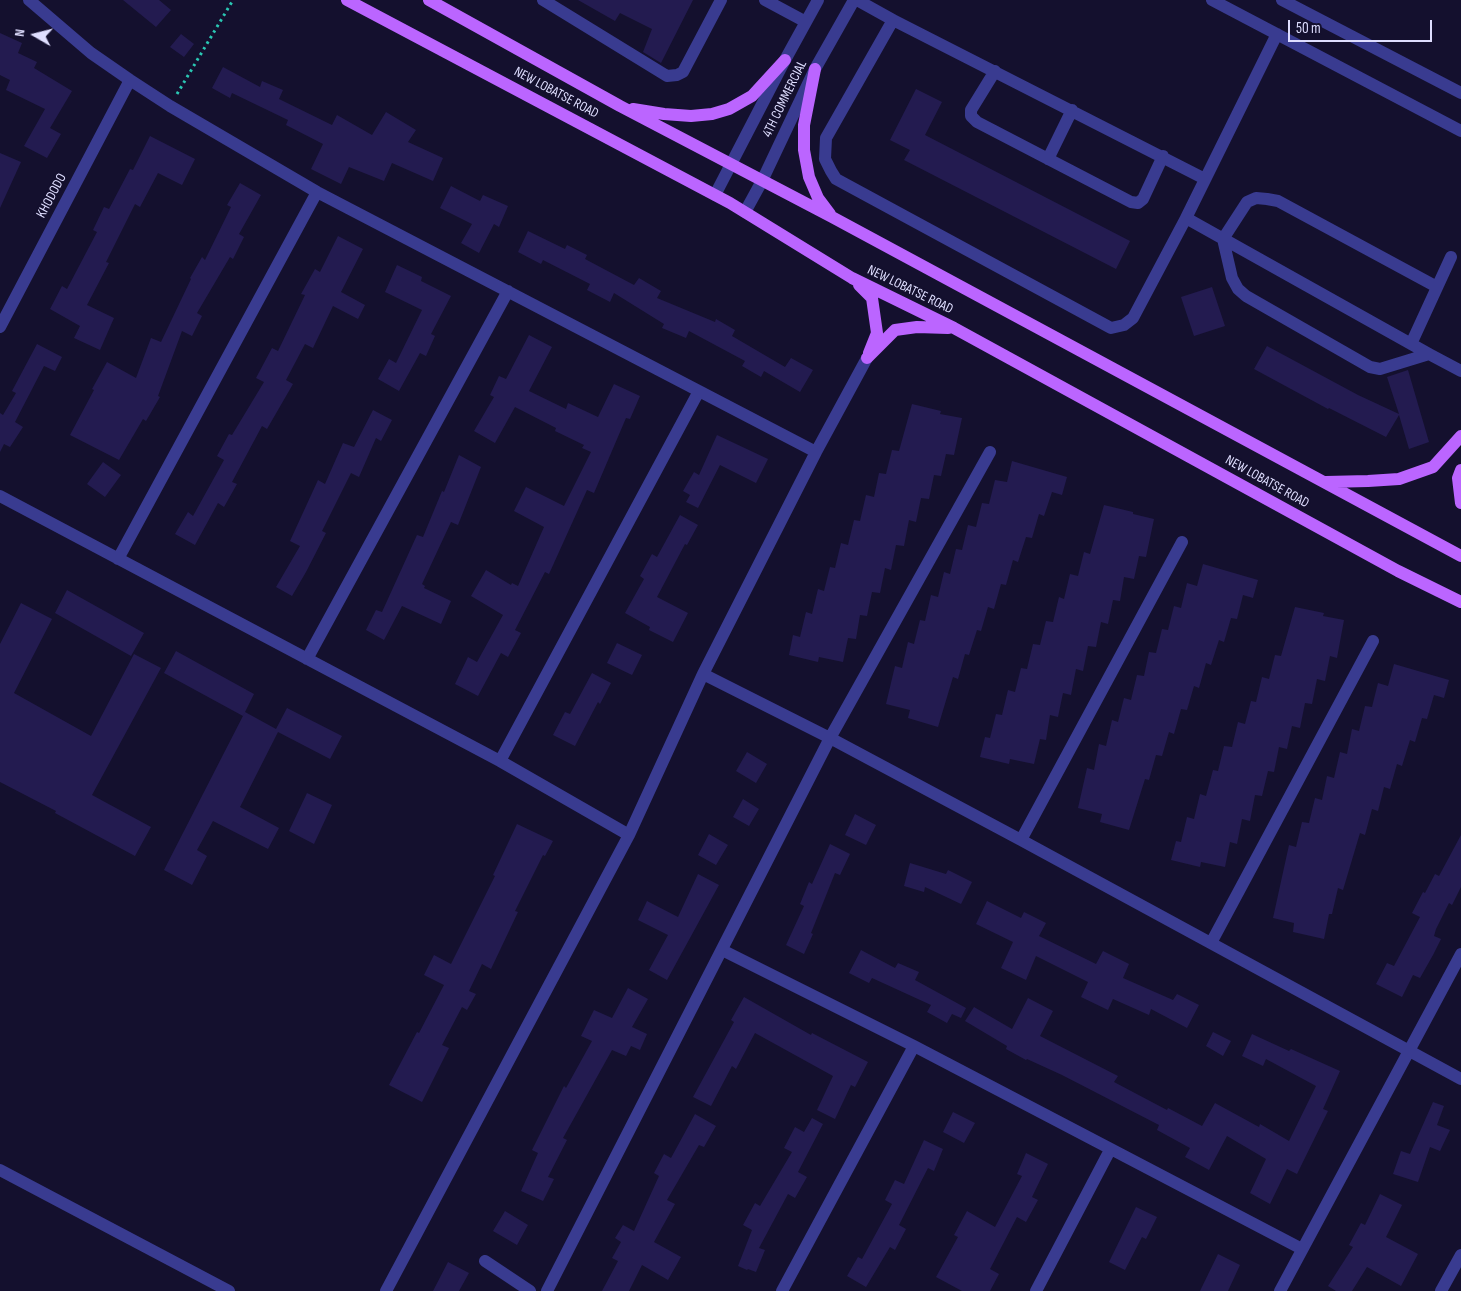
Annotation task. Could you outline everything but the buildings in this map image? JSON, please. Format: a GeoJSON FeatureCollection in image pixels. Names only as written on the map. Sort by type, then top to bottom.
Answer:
{"type":"FeatureCollection","features":[{"type":"Feature","properties":{"kind":"main road","name":"NEW LOBATSE ROAD"},"geometry":{"type":"LineString","coordinates":[[347,0],[715,195],[852,278],[954,328],[1398,571],[1461,602]]}},
{"type":"Feature","properties":{"kind":"main road","name":"NEW LOBATSE ROAD"},"geometry":{"type":"LineString","coordinates":[[429,0],[620,106],[832,217],[1461,556]]}},
{"type":"Feature","properties":{"kind":"main road"},"geometry":{"type":"LineString","coordinates":[[620,106],[664,114],[691,116],[712,114],[729,109],[752,96],[785,60]]}},
{"type":"Feature","properties":{"kind":"main road"},"geometry":{"type":"LineString","coordinates":[[815,69],[804,124],[804,150],[809,177],[818,198],[832,217]]}},
{"type":"Feature","properties":{"kind":"main road"},"geometry":{"type":"LineString","coordinates":[[852,278],[872,298],[877,332],[867,358]]}},
{"type":"Feature","properties":{"kind":"main road"},"geometry":{"type":"LineString","coordinates":[[867,358],[895,330],[917,327],[954,328]]}},
{"type":"Feature","properties":{"kind":"main road"},"geometry":{"type":"LineString","coordinates":[[1324,482],[1399,479],[1433,467],[1461,436]]}},
{"type":"Feature","properties":{"kind":"main road"},"geometry":{"type":"LineString","coordinates":[[1461,470],[1458,478],[1461,503]]}},
{"type":"Feature","properties":{"kind":"street"},"geometry":{"type":"LineString","coordinates":[[29,0],[91,53],[130,80],[170,106],[317,192],[816,452]]}},
{"type":"Feature","properties":{"kind":"street"},"geometry":{"type":"LineString","coordinates":[[543,0],[667,76],[683,72],[720,0]]}},
{"type":"Feature","properties":{"kind":"street"},"geometry":{"type":"LineString","coordinates":[[765,0],[806,22]]}},
{"type":"Feature","properties":{"kind":"street","name":"4TH COMMERCIAL"},"geometry":{"type":"LineString","coordinates":[[715,195],[818,0]]}},
{"type":"Feature","properties":{"kind":"street"},"geometry":{"type":"LineString","coordinates":[[856,0],[892,20],[1164,156],[1205,179]]}},
{"type":"Feature","properties":{"kind":"street","name":"4TH COMMERCIAL"},"geometry":{"type":"LineString","coordinates":[[745,212],[815,69],[856,0]]}},
{"type":"Feature","properties":{"kind":"street"},"geometry":{"type":"LineString","coordinates":[[1212,0],[1461,131]]}},
{"type":"Feature","properties":{"kind":"street"},"geometry":{"type":"LineString","coordinates":[[1282,0],[1461,92]]}},
{"type":"Feature","properties":{"kind":"street"},"geometry":{"type":"LineString","coordinates":[[892,20],[826,138],[825,158],[836,179],[1111,328],[1124,325],[1133,318],[1186,218],[1277,34]]}},
{"type":"Feature","properties":{"kind":"street"},"geometry":{"type":"LineString","coordinates":[[995,71],[971,110],[972,116],[977,122],[1130,202],[1138,203],[1143,199],[1164,156]]}},
{"type":"Feature","properties":{"kind":"street","name":"KHODODO"},"geometry":{"type":"LineString","coordinates":[[0,327],[130,80]]}},
{"type":"Feature","properties":{"kind":"street"},"geometry":{"type":"LineString","coordinates":[[1048,159],[1072,110]]}},
{"type":"Feature","properties":{"kind":"street"},"geometry":{"type":"LineString","coordinates":[[118,559],[317,192]]}},
{"type":"Feature","properties":{"kind":"street"},"geometry":{"type":"LineString","coordinates":[[1429,354],[1380,369],[1370,367],[1246,296],[1238,289],[1232,278],[1223,239],[1247,202],[1256,198],[1267,198],[1278,201],[1438,287]]}},
{"type":"Feature","properties":{"kind":"street"},"geometry":{"type":"LineString","coordinates":[[1186,218],[1461,370]]}},
{"type":"Feature","properties":{"kind":"street"},"geometry":{"type":"LineString","coordinates":[[1411,344],[1451,257]]}},
{"type":"Feature","properties":{"kind":"street"},"geometry":{"type":"LineString","coordinates":[[307,659],[508,291]]}},
{"type":"Feature","properties":{"kind":"street"},"geometry":{"type":"LineString","coordinates":[[386,1291],[629,835],[703,674],[816,452],[867,358]]}},
{"type":"Feature","properties":{"kind":"street"},"geometry":{"type":"LineString","coordinates":[[500,761],[699,391]]}},
{"type":"Feature","properties":{"kind":"street"},"geometry":{"type":"LineString","coordinates":[[547,1291],[830,738],[990,452]]}},
{"type":"Feature","properties":{"kind":"street"},"geometry":{"type":"LineString","coordinates":[[0,496],[500,761],[629,835]]}},
{"type":"Feature","properties":{"kind":"street"},"geometry":{"type":"LineString","coordinates":[[1021,840],[1182,542]]}},
{"type":"Feature","properties":{"kind":"street"},"geometry":{"type":"LineString","coordinates":[[1211,944],[1373,642]]}},
{"type":"Feature","properties":{"kind":"street"},"geometry":{"type":"LineString","coordinates":[[703,674],[830,738],[1021,840],[1461,1079]]}},
{"type":"Feature","properties":{"kind":"street"},"geometry":{"type":"LineString","coordinates":[[722,950],[914,1046],[1302,1249]]}},
{"type":"Feature","properties":{"kind":"street"},"geometry":{"type":"LineString","coordinates":[[1280,1291],[1461,954]]}},
{"type":"Feature","properties":{"kind":"street"},"geometry":{"type":"LineString","coordinates":[[782,1291],[914,1046]]}},
{"type":"Feature","properties":{"kind":"street"},"geometry":{"type":"LineString","coordinates":[[1036,1291],[1110,1150]]}},
{"type":"Feature","properties":{"kind":"street"},"geometry":{"type":"LineString","coordinates":[[0,1170],[229,1291]]}},
{"type":"Feature","properties":{"kind":"street"},"geometry":{"type":"LineString","coordinates":[[1441,1291],[1461,1254]]}},
{"type":"Feature","properties":{"kind":"street"},"geometry":{"type":"LineString","coordinates":[[485,1261],[530,1291]]}},
{"type":"Feature","properties":{"kind":"path"},"geometry":{"type":"LineString","coordinates":[[170,106],[233,0]]}}]}
